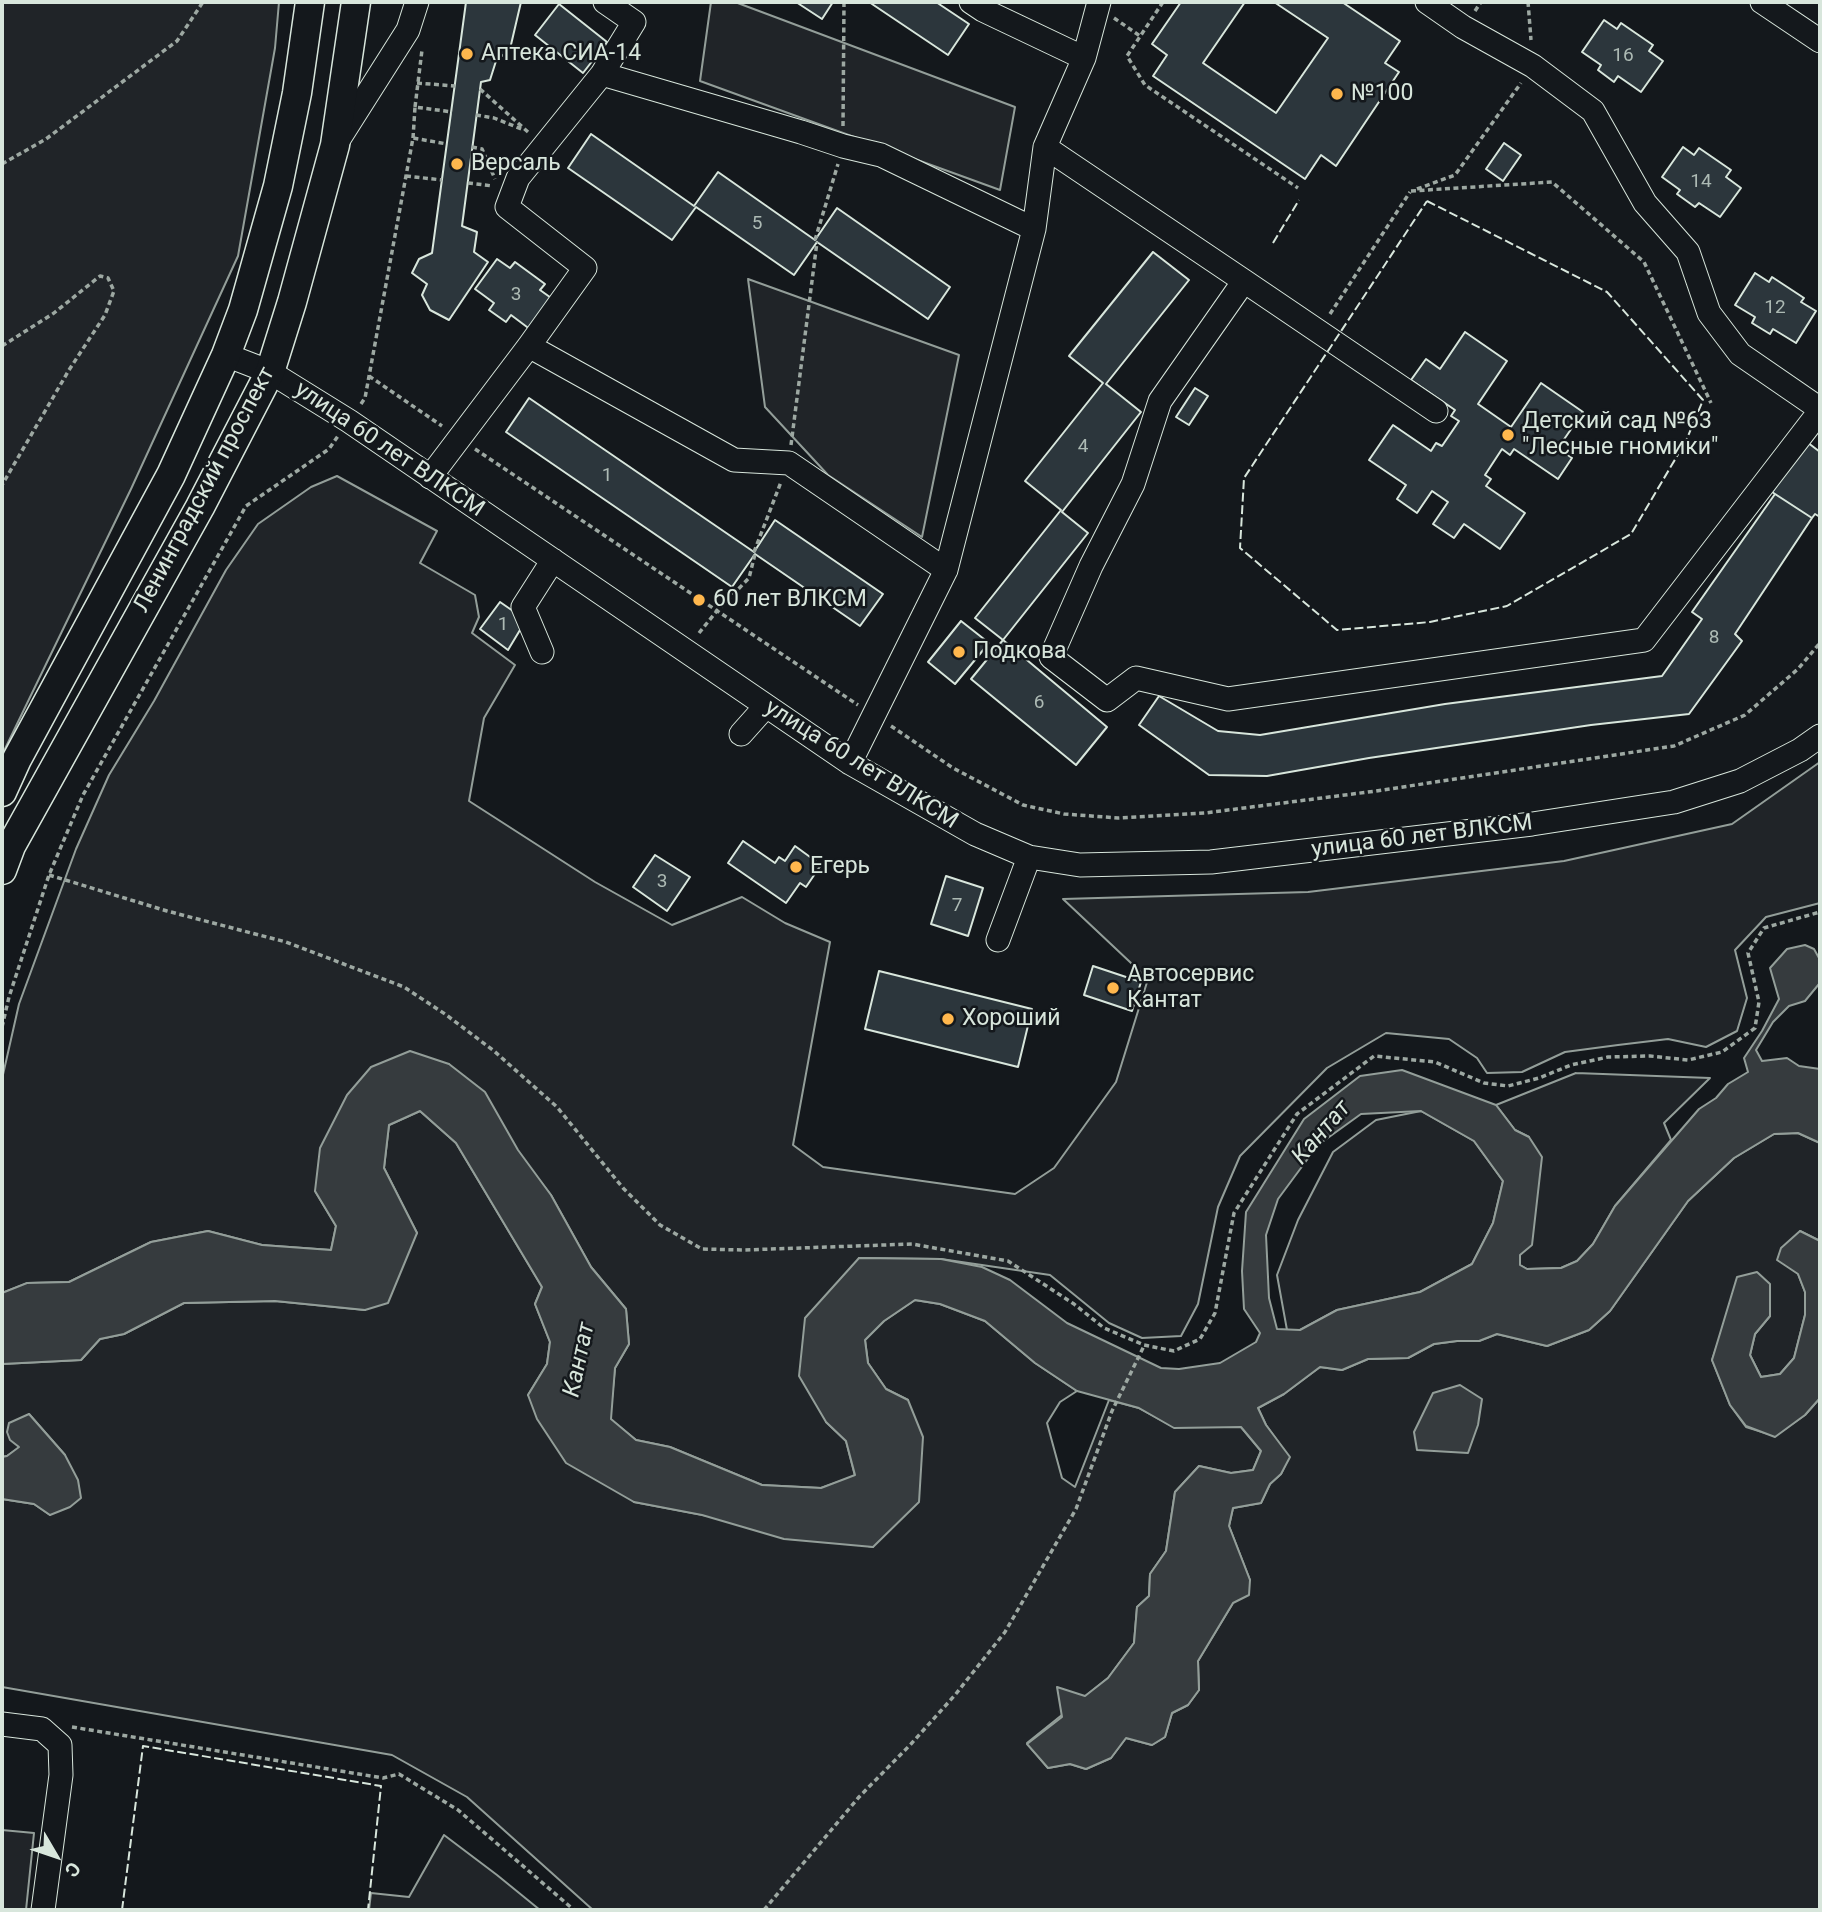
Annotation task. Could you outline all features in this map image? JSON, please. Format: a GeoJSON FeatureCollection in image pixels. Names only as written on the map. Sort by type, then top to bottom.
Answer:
{"type":"FeatureCollection","features":[{"type":"Feature","properties":{"kind":"main road","name":"Ленинградский проспект"},"geometry":{"type":"LineString","coordinates":[[2,792],[17,759],[172,475],[226,355],[243,310],[278,186],[297,93],[310,2]]}},
{"type":"Feature","properties":{"kind":"main road","name":"Ленинградский проспект"},"geometry":{"type":"LineString","coordinates":[[2,870],[11,846],[200,508],[270,372],[335,145],[356,2]]}},
{"type":"Feature","properties":{"kind":"street"},"geometry":{"type":"LineString","coordinates":[[335,145],[408,30],[417,2]]}},
{"type":"Feature","properties":{"kind":"street"},"geometry":{"type":"LineString","coordinates":[[430,477],[585,268],[507,207],[518,178],[602,74],[634,22],[605,2]]}},
{"type":"Feature","properties":{"kind":"street"},"geometry":{"type":"LineString","coordinates":[[971,2],[1084,58]]}},
{"type":"Feature","properties":{"kind":"street"},"geometry":{"type":"LineString","coordinates":[[850,763],[946,570],[1034,229],[1045,147],[1084,58],[1099,2]]}},
{"type":"Feature","properties":{"kind":"street"},"geometry":{"type":"LineString","coordinates":[[1244,281],[1160,401],[1133,484],[1091,566],[1051,657],[1107,699],[1136,678],[1228,699],[1644,640],[1820,410],[1740,354],[1709,313],[1688,252],[1645,203],[1592,111],[1533,66],[1463,27],[1427,2]]}},
{"type":"Feature","properties":{"kind":"street"},"geometry":{"type":"LineString","coordinates":[[1762,2],[1820,41]]}},
{"type":"Feature","properties":{"kind":"street"},"geometry":{"type":"LineString","coordinates":[[602,74],[881,155],[1034,229]]}},
{"type":"Feature","properties":{"kind":"street"},"geometry":{"type":"LineString","coordinates":[[1045,147],[1436,411]]}},
{"type":"Feature","properties":{"kind":"street"},"geometry":{"type":"LineString","coordinates":[[529,346],[734,460],[789,463],[946,570]]}},
{"type":"Feature","properties":{"kind":"street","name":"улица 60 лет ВЛКСМ"},"geometry":{"type":"LineString","coordinates":[[226,355],[270,372],[349,421],[850,763],[975,835],[1029,857],[1080,865],[1211,862],[1532,824],[1674,802],[1740,781],[1800,750],[1820,736]]}},
{"type":"Feature","properties":{"kind":"street"},"geometry":{"type":"LineString","coordinates":[[542,652],[523,607],[553,561]]}},
{"type":"Feature","properties":{"kind":"street"},"geometry":{"type":"LineString","coordinates":[[741,734],[766,706]]}},
{"type":"Feature","properties":{"kind":"street"},"geometry":{"type":"LineString","coordinates":[[998,940],[1029,857]]}},
{"type":"Feature","properties":{"kind":"street"},"geometry":{"type":"LineString","coordinates":[[2,1724],[42,1729],[60,1745],[61,1775],[43,1910]]}},
{"type":"Feature","properties":{"kind":"path"},"geometry":{"type":"LineString","coordinates":[[2,164],[46,139],[177,41],[203,2]]}},
{"type":"Feature","properties":{"kind":"path"},"geometry":{"type":"LineString","coordinates":[[1163,2],[1127,56],[1145,85],[1298,188]]}},
{"type":"Feature","properties":{"kind":"path"},"geometry":{"type":"LineString","coordinates":[[1319,330],[1411,191],[1455,175],[1533,66],[1528,2]]}},
{"type":"Feature","properties":{"kind":"path"},"geometry":{"type":"LineString","coordinates":[[1116,20],[1140,36]]}},
{"type":"Feature","properties":{"kind":"path"},"geometry":{"type":"LineString","coordinates":[[2,1027],[49,874],[83,795],[246,506],[329,449],[365,398],[413,138],[422,48]]}},
{"type":"Feature","properties":{"kind":"path"},"geometry":{"type":"LineString","coordinates":[[417,83],[455,86]]}},
{"type":"Feature","properties":{"kind":"path"},"geometry":{"type":"LineString","coordinates":[[480,89],[528,132]]}},
{"type":"Feature","properties":{"kind":"path"},"geometry":{"type":"LineString","coordinates":[[415,107],[452,112]]}},
{"type":"Feature","properties":{"kind":"path"},"geometry":{"type":"LineString","coordinates":[[476,116],[494,118],[528,132],[563,121]]}},
{"type":"Feature","properties":{"kind":"path"},"geometry":{"type":"LineString","coordinates":[[413,138],[447,144]]}},
{"type":"Feature","properties":{"kind":"path"},"geometry":{"type":"LineString","coordinates":[[468,183],[498,187],[482,149],[472,147]]}},
{"type":"Feature","properties":{"kind":"path"},"geometry":{"type":"LineString","coordinates":[[406,176],[442,180]]}},
{"type":"Feature","properties":{"kind":"path"},"geometry":{"type":"LineString","coordinates":[[1411,191],[1552,182],[1644,262],[1711,403]]}},
{"type":"Feature","properties":{"kind":"path"},"geometry":{"type":"LineString","coordinates":[[754,552],[789,463],[817,242]]}},
{"type":"Feature","properties":{"kind":"path"},"geometry":{"type":"LineString","coordinates":[[2,346],[54,313],[100,276],[108,278],[114,292],[105,315],[69,370],[2,485]]}},
{"type":"Feature","properties":{"kind":"path"},"geometry":{"type":"LineString","coordinates":[[49,874],[167,911],[286,942],[404,987],[494,1051],[548,1099],[623,1188],[660,1225],[702,1249],[912,1244],[1008,1261],[1074,1304],[1104,1328],[1144,1345],[1174,1351],[1200,1339],[1214,1313],[1234,1213],[1297,1114],[1374,1056],[1435,1062],[1484,1083],[1508,1086],[1539,1078],[1571,1065],[1608,1057],[1650,1056],[1688,1060],[1722,1052],[1755,1028],[1759,1002],[1748,953],[1764,928],[1820,912]]}},
{"type":"Feature","properties":{"kind":"path"},"geometry":{"type":"LineString","coordinates":[[764,1910],[859,1797],[911,1744],[1006,1632],[1076,1509],[1112,1410],[1144,1345]]}},
{"type":"Feature","properties":{"kind":"path"},"geometry":{"type":"LineString","coordinates":[[65,1726],[383,1778],[399,1774],[458,1810],[573,1910]]}},
{"type":"Feature","properties":{"kind":"shaded area"},"geometry":{"type":"Polygon","coordinates":[[[2,2],[279,2],[275,48],[238,256],[131,489],[2,755],[2,2]]]}},
{"type":"Feature","properties":{"kind":"shaded area"},"geometry":{"type":"Polygon","coordinates":[[[711,2],[735,2],[1015,107],[1000,190],[700,81],[711,2]]]}},
{"type":"Feature","properties":{"kind":"shaded area"},"geometry":{"type":"Polygon","coordinates":[[[748,279],[959,355],[922,537],[828,475],[765,407],[748,279]]]}},
{"type":"Feature","properties":{"kind":"shaded area"},"geometry":{"type":"Polygon","coordinates":[[[337,476],[437,531],[420,563],[475,595],[479,617],[472,633],[515,665],[484,718],[469,801],[595,882],[672,925],[742,897],[785,923],[830,942],[793,1145],[823,1167],[1015,1194],[1054,1168],[1116,1082],[1148,979],[1063,899],[1308,892],[1564,861],[1732,824],[1820,762],[1820,903],[1766,917],[1735,950],[1747,998],[1737,1031],[1706,1047],[1668,1039],[1565,1052],[1522,1072],[1487,1073],[1477,1058],[1449,1039],[1386,1033],[1327,1068],[1240,1156],[1218,1207],[1198,1304],[1181,1336],[1142,1338],[1109,1323],[1050,1275],[941,1259],[859,1258],[826,1422],[846,1441],[855,1476],[821,1488],[762,1485],[670,1447],[636,1440],[610,1419],[615,1368],[629,1344],[626,1309],[591,1267],[551,1195],[449,1064],[315,1191],[336,1226],[331,1250],[262,1245],[208,1231],[151,1242],[69,1282],[28,1283],[2,1293],[2,1079],[19,1004],[76,849],[109,775],[154,701],[226,570],[258,524],[311,487],[337,476]]]}},
{"type":"Feature","properties":{"kind":"shaded area"},"geometry":{"type":"Polygon","coordinates":[[[1576,1073],[1710,1078],[1664,1123],[1671,1140],[1615,1206],[1593,1244],[1577,1261],[1561,1268],[1527,1269],[1520,1265],[1520,1255],[1529,1137],[1515,1130],[1496,1105],[1576,1073]]]}},
{"type":"Feature","properties":{"kind":"shaded area"},"geometry":{"type":"Polygon","coordinates":[[[420,1111],[456,1143],[542,1287],[535,1304],[550,1342],[547,1364],[528,1395],[634,1502],[873,1547],[908,1400],[886,1389],[868,1363],[865,1340],[884,1321],[915,1300],[940,1304],[985,1321],[1035,1363],[1077,1391],[1060,1402],[1047,1423],[1062,1478],[1075,1487],[1109,1400],[1139,1408],[1174,1427],[1241,1427],[1261,1451],[1253,1470],[1231,1473],[1199,1466],[1175,1492],[1166,1551],[1150,1574],[1149,1596],[1137,1607],[1134,1643],[1108,1678],[1027,1743],[1048,1768],[1070,1764],[1086,1769],[1111,1758],[1126,1738],[1152,1745],[1165,1737],[1172,1713],[1188,1705],[1199,1690],[1198,1661],[1250,1580],[1229,1526],[1233,1508],[1261,1503],[1270,1484],[1281,1474],[1289,1457],[1266,1425],[1258,1408],[1284,1394],[1320,1367],[1342,1370],[1368,1359],[1408,1358],[1434,1344],[1479,1341],[1497,1334],[1547,1346],[1589,1330],[1610,1311],[1688,1201],[1734,1158],[1774,1134],[1798,1133],[1820,1143],[1820,1241],[1800,1231],[1798,1274],[1805,1292],[1805,1315],[1794,1358],[1780,1374],[1761,1377],[1750,1355],[1755,1334],[1770,1316],[1723,1328],[1712,1360],[1730,1405],[1746,1427],[1775,1436],[1805,1415],[1820,1398],[1820,1910],[593,1910],[467,1797],[392,1755],[2,1687],[2,1499],[34,1504],[50,1515],[65,1455],[29,1414],[20,1447],[2,1457],[2,1364],[81,1360],[100,1339],[124,1334],[184,1303],[275,1301],[365,1310],[417,1233],[384,1168],[389,1125],[420,1111]]]}},
{"type":"Feature","properties":{"kind":"shaded area"},"geometry":{"type":"Polygon","coordinates":[[[1421,1111],[1474,1141],[1503,1181],[1493,1223],[1472,1264],[1420,1292],[1337,1310],[1300,1330],[1287,1330],[1277,1275],[1298,1220],[1333,1152],[1376,1120],[1421,1111]]]}},
{"type":"Feature","properties":{"kind":"shaded area"},"geometry":{"type":"Polygon","coordinates":[[[2,1830],[34,1833],[26,1910],[2,1910],[2,1830]]]}},
{"type":"Feature","properties":{"kind":"shaded area"},"geometry":{"type":"Polygon","coordinates":[[[444,1835],[540,1910],[369,1910],[371,1893],[409,1897],[444,1835]]]}},
{"type":"Feature","properties":{"kind":"water","name":"Кантат"},"geometry":{"type":"Polygon","coordinates":[[[1805,945],[1814,949],[1819,958],[1819,984],[1805,1001],[1789,1006],[1773,1022],[1756,1050],[1762,1061],[1787,1058],[1799,1066],[1820,1069],[1820,1143],[1798,1133],[1774,1134],[1734,1158],[1688,1201],[1610,1311],[1589,1330],[1547,1346],[1497,1334],[1479,1341],[1434,1344],[1408,1358],[1368,1359],[1342,1370],[1320,1367],[1284,1394],[1258,1408],[1266,1425],[1290,1457],[1281,1474],[1270,1484],[1261,1503],[1233,1508],[1229,1526],[1250,1580],[1249,1595],[1233,1603],[1198,1661],[1199,1690],[1188,1705],[1172,1713],[1165,1737],[1152,1745],[1126,1738],[1111,1758],[1086,1769],[1070,1764],[1048,1768],[1027,1744],[1062,1717],[1057,1687],[1085,1696],[1108,1678],[1134,1643],[1137,1607],[1149,1596],[1150,1574],[1166,1551],[1175,1492],[1199,1466],[1231,1473],[1253,1470],[1261,1451],[1241,1427],[1174,1428],[1139,1408],[1077,1391],[1035,1363],[985,1321],[940,1304],[915,1300],[884,1321],[865,1340],[868,1363],[886,1389],[908,1400],[923,1437],[919,1502],[873,1547],[784,1539],[702,1515],[634,1502],[566,1463],[537,1419],[528,1395],[547,1364],[550,1342],[535,1304],[542,1287],[456,1143],[420,1111],[389,1125],[384,1168],[417,1233],[388,1303],[365,1310],[275,1301],[184,1303],[124,1334],[100,1339],[81,1360],[2,1364],[2,1293],[27,1283],[69,1282],[151,1242],[208,1231],[262,1245],[331,1250],[336,1226],[315,1191],[320,1148],[347,1095],[371,1067],[410,1051],[449,1064],[485,1092],[518,1150],[551,1195],[591,1267],[626,1309],[629,1344],[615,1368],[611,1419],[636,1440],[670,1447],[762,1485],[821,1488],[855,1475],[846,1441],[826,1422],[799,1376],[805,1318],[859,1258],[941,1259],[982,1267],[1010,1280],[1067,1323],[1161,1368],[1179,1369],[1220,1363],[1256,1342],[1260,1333],[1244,1309],[1242,1271],[1246,1212],[1304,1119],[1360,1076],[1402,1070],[1496,1105],[1515,1130],[1529,1137],[1542,1157],[1532,1245],[1520,1255],[1520,1265],[1527,1269],[1561,1268],[1577,1261],[1593,1244],[1615,1206],[1699,1109],[1716,1098],[1728,1084],[1748,1072],[1744,1058],[1779,999],[1770,968],[1787,949],[1805,945]],[[1421,1111],[1361,1114],[1318,1145],[1278,1199],[1266,1235],[1269,1298],[1277,1329],[1300,1330],[1337,1310],[1420,1292],[1472,1264],[1493,1223],[1503,1181],[1474,1141],[1421,1111]]]}},
{"type":"Feature","properties":{"kind":"water"},"geometry":{"type":"Polygon","coordinates":[[[1800,1231],[1820,1241],[1820,1398],[1805,1415],[1775,1437],[1746,1426],[1730,1405],[1712,1360],[1737,1277],[1757,1272],[1770,1284],[1770,1316],[1755,1334],[1750,1355],[1761,1377],[1780,1374],[1794,1358],[1805,1315],[1805,1292],[1798,1274],[1777,1260],[1781,1248],[1800,1231]]]}},
{"type":"Feature","properties":{"kind":"water"},"geometry":{"type":"Polygon","coordinates":[[[1460,1385],[1482,1399],[1478,1425],[1468,1453],[1417,1450],[1414,1432],[1433,1393],[1460,1385]]]}},
{"type":"Feature","properties":{"kind":"water"},"geometry":{"type":"Polygon","coordinates":[[[29,1414],[65,1455],[78,1480],[81,1498],[70,1507],[50,1515],[34,1504],[2,1499],[2,1457],[19,1447],[10,1440],[7,1432],[9,1423],[29,1414]]]}},
{"type":"Feature","properties":{"kind":"building","name":"Версаль"},"geometry":{"type":"Polygon","coordinates":[[[466,2],[521,2],[510,49],[496,61],[490,80],[481,82],[462,226],[477,232],[474,252],[488,262],[449,320],[430,310],[422,295],[427,284],[412,273],[419,259],[432,253],[466,2]]]}},
{"type":"Feature","properties":{"kind":"building"},"geometry":{"type":"Polygon","coordinates":[[[796,2],[833,2],[822,19],[796,2]]]}},
{"type":"Feature","properties":{"kind":"building"},"geometry":{"type":"Polygon","coordinates":[[[869,2],[936,2],[969,24],[948,55],[869,2]]]}},
{"type":"Feature","properties":{"kind":"building","name":"№100"},"geometry":{"type":"Polygon","coordinates":[[[1181,2],[1245,2],[1203,63],[1276,113],[1328,38],[1274,2],[1342,2],[1400,41],[1385,63],[1399,72],[1336,166],[1321,155],[1305,179],[1153,76],[1167,55],[1152,44],[1181,2]]]}},
{"type":"Feature","properties":{"kind":"building"},"geometry":{"type":"Polygon","coordinates":[[[559,4],[607,42],[583,73],[535,35],[559,4]]]}},
{"type":"Feature","properties":{"kind":"building"},"geometry":{"type":"Polygon","coordinates":[[[1604,20],[1617,29],[1621,23],[1653,45],[1649,51],[1663,61],[1641,92],[1618,76],[1614,82],[1598,70],[1601,65],[1582,52],[1604,20]]]}},
{"type":"Feature","properties":{"kind":"building"},"geometry":{"type":"Polygon","coordinates":[[[591,134],[694,206],[718,172],[815,240],[837,208],[950,287],[928,319],[817,242],[794,275],[696,207],[672,240],[568,168],[591,134]]]}},
{"type":"Feature","properties":{"kind":"building"},"geometry":{"type":"Polygon","coordinates":[[[1504,143],[1521,155],[1503,181],[1486,169],[1504,143]]]}},
{"type":"Feature","properties":{"kind":"building"},"geometry":{"type":"Polygon","coordinates":[[[1683,147],[1694,155],[1699,148],[1731,170],[1726,177],[1741,188],[1720,217],[1699,203],[1695,207],[1677,194],[1680,190],[1662,177],[1683,147]]]}},
{"type":"Feature","properties":{"kind":"building"},"geometry":{"type":"Polygon","coordinates":[[[1153,252],[1189,280],[1106,384],[1141,412],[1062,512],[1088,533],[1003,640],[975,618],[1061,510],[1025,481],[1103,383],[1069,356],[1153,252]]]}},
{"type":"Feature","properties":{"kind":"building"},"geometry":{"type":"Polygon","coordinates":[[[497,259],[510,268],[515,262],[545,284],[540,290],[554,300],[531,330],[511,315],[506,322],[489,310],[494,303],[475,289],[497,259]]]}},
{"type":"Feature","properties":{"kind":"building"},"geometry":{"type":"Polygon","coordinates":[[[1755,273],[1769,282],[1772,277],[1804,298],[1801,302],[1816,311],[1796,343],[1773,329],[1770,334],[1752,323],[1755,317],[1735,305],[1755,273]]]}},
{"type":"Feature","properties":{"kind":"building","name":"Детский сад №63 \"Лесные гномики\""},"geometry":{"type":"Polygon","coordinates":[[[1465,332],[1507,361],[1478,404],[1511,427],[1541,383],[1583,412],[1558,448],[1572,458],[1558,479],[1514,449],[1510,455],[1502,449],[1485,475],[1491,479],[1486,486],[1525,513],[1500,549],[1464,524],[1454,538],[1433,524],[1448,502],[1432,491],[1417,513],[1397,499],[1406,485],[1369,460],[1393,425],[1431,451],[1436,443],[1442,446],[1459,421],[1451,416],[1455,410],[1411,380],[1426,359],[1440,369],[1465,332]]]}},
{"type":"Feature","properties":{"kind":"building"},"geometry":{"type":"Polygon","coordinates":[[[1195,388],[1208,396],[1189,425],[1176,417],[1195,388]]]}},
{"type":"Feature","properties":{"kind":"building"},"geometry":{"type":"Polygon","coordinates":[[[529,398],[754,552],[775,520],[883,594],[860,626],[755,554],[732,587],[506,432],[529,398]]]}},
{"type":"Feature","properties":{"kind":"building"},"geometry":{"type":"Polygon","coordinates":[[[1807,442],[1820,452],[1820,517],[1815,514],[1812,518],[1772,492],[1807,442]]]}},
{"type":"Feature","properties":{"kind":"building"},"geometry":{"type":"Polygon","coordinates":[[[1775,494],[1812,518],[1735,634],[1742,641],[1689,714],[1591,725],[1267,776],[1209,775],[1139,725],[1159,696],[1218,731],[1260,735],[1445,704],[1662,676],[1702,619],[1692,612],[1775,494]]]}},
{"type":"Feature","properties":{"kind":"building"},"geometry":{"type":"Polygon","coordinates":[[[500,602],[526,620],[508,650],[480,629],[500,602]]]}},
{"type":"Feature","properties":{"kind":"building","name":"Подкова"},"geometry":{"type":"Polygon","coordinates":[[[961,621],[989,643],[955,684],[928,662],[961,621]]]}},
{"type":"Feature","properties":{"kind":"building"},"geometry":{"type":"Polygon","coordinates":[[[1003,640],[1107,727],[1076,765],[971,679],[1003,640]]]}},
{"type":"Feature","properties":{"kind":"building"},"geometry":{"type":"Polygon","coordinates":[[[743,841],[775,863],[779,857],[785,861],[795,846],[821,865],[806,887],[800,883],[786,903],[728,863],[743,841]]]}},
{"type":"Feature","properties":{"kind":"building"},"geometry":{"type":"Polygon","coordinates":[[[655,855],[690,877],[667,911],[633,887],[655,855]]]}},
{"type":"Feature","properties":{"kind":"building"},"geometry":{"type":"Polygon","coordinates":[[[946,876],[983,888],[968,936],[931,924],[946,876]]]}},
{"type":"Feature","properties":{"kind":"building","name":"Автосервис Кантат"},"geometry":{"type":"Polygon","coordinates":[[[1093,966],[1141,982],[1132,1011],[1084,995],[1093,966]]]}},
{"type":"Feature","properties":{"kind":"building","name":"Хороший"},"geometry":{"type":"Polygon","coordinates":[[[879,971],[1032,1009],[1018,1067],[865,1029],[879,971]]]}},
{"type":"Feature","properties":{"kind":"fence"},"geometry":{"type":"LineString","coordinates":[[1273,243],[1299,200]]}},
{"type":"Feature","properties":{"kind":"fence"},"geometry":{"type":"LineString","coordinates":[[1427,201],[1607,292],[1703,400],[1686,441],[1631,534],[1507,606],[1430,622],[1337,630],[1240,548],[1244,478],[1427,201]]}},
{"type":"Feature","properties":{"kind":"fence"},"geometry":{"type":"LineString","coordinates":[[122,1910],[143,1746],[381,1786],[368,1910]]}},
{"type":"Feature","properties":{"kind":"place","name":"Аптека СИА-14"},"geometry":{"type":"Point","coordinates":[467,54]}},
{"type":"Feature","properties":{"kind":"place","name":"№100"},"geometry":{"type":"Point","coordinates":[1337,94]}},
{"type":"Feature","properties":{"kind":"place","name":"Версаль"},"geometry":{"type":"Point","coordinates":[457,164]}},
{"type":"Feature","properties":{"kind":"place","name":"Детский сад №63 \"Лесные гномики\""},"geometry":{"type":"Point","coordinates":[1508,435]}},
{"type":"Feature","properties":{"kind":"place","name":"60 лет ВЛКСМ"},"geometry":{"type":"Point","coordinates":[699,600]}},
{"type":"Feature","properties":{"kind":"place","name":"Подкова"},"geometry":{"type":"Point","coordinates":[959,652]}},
{"type":"Feature","properties":{"kind":"place","name":"Егерь"},"geometry":{"type":"Point","coordinates":[796,867]}},
{"type":"Feature","properties":{"kind":"place","name":"Автосервис Кантат"},"geometry":{"type":"Point","coordinates":[1113,988]}},
{"type":"Feature","properties":{"kind":"place","name":"Хороший"},"geometry":{"type":"Point","coordinates":[948,1019]}}]}
